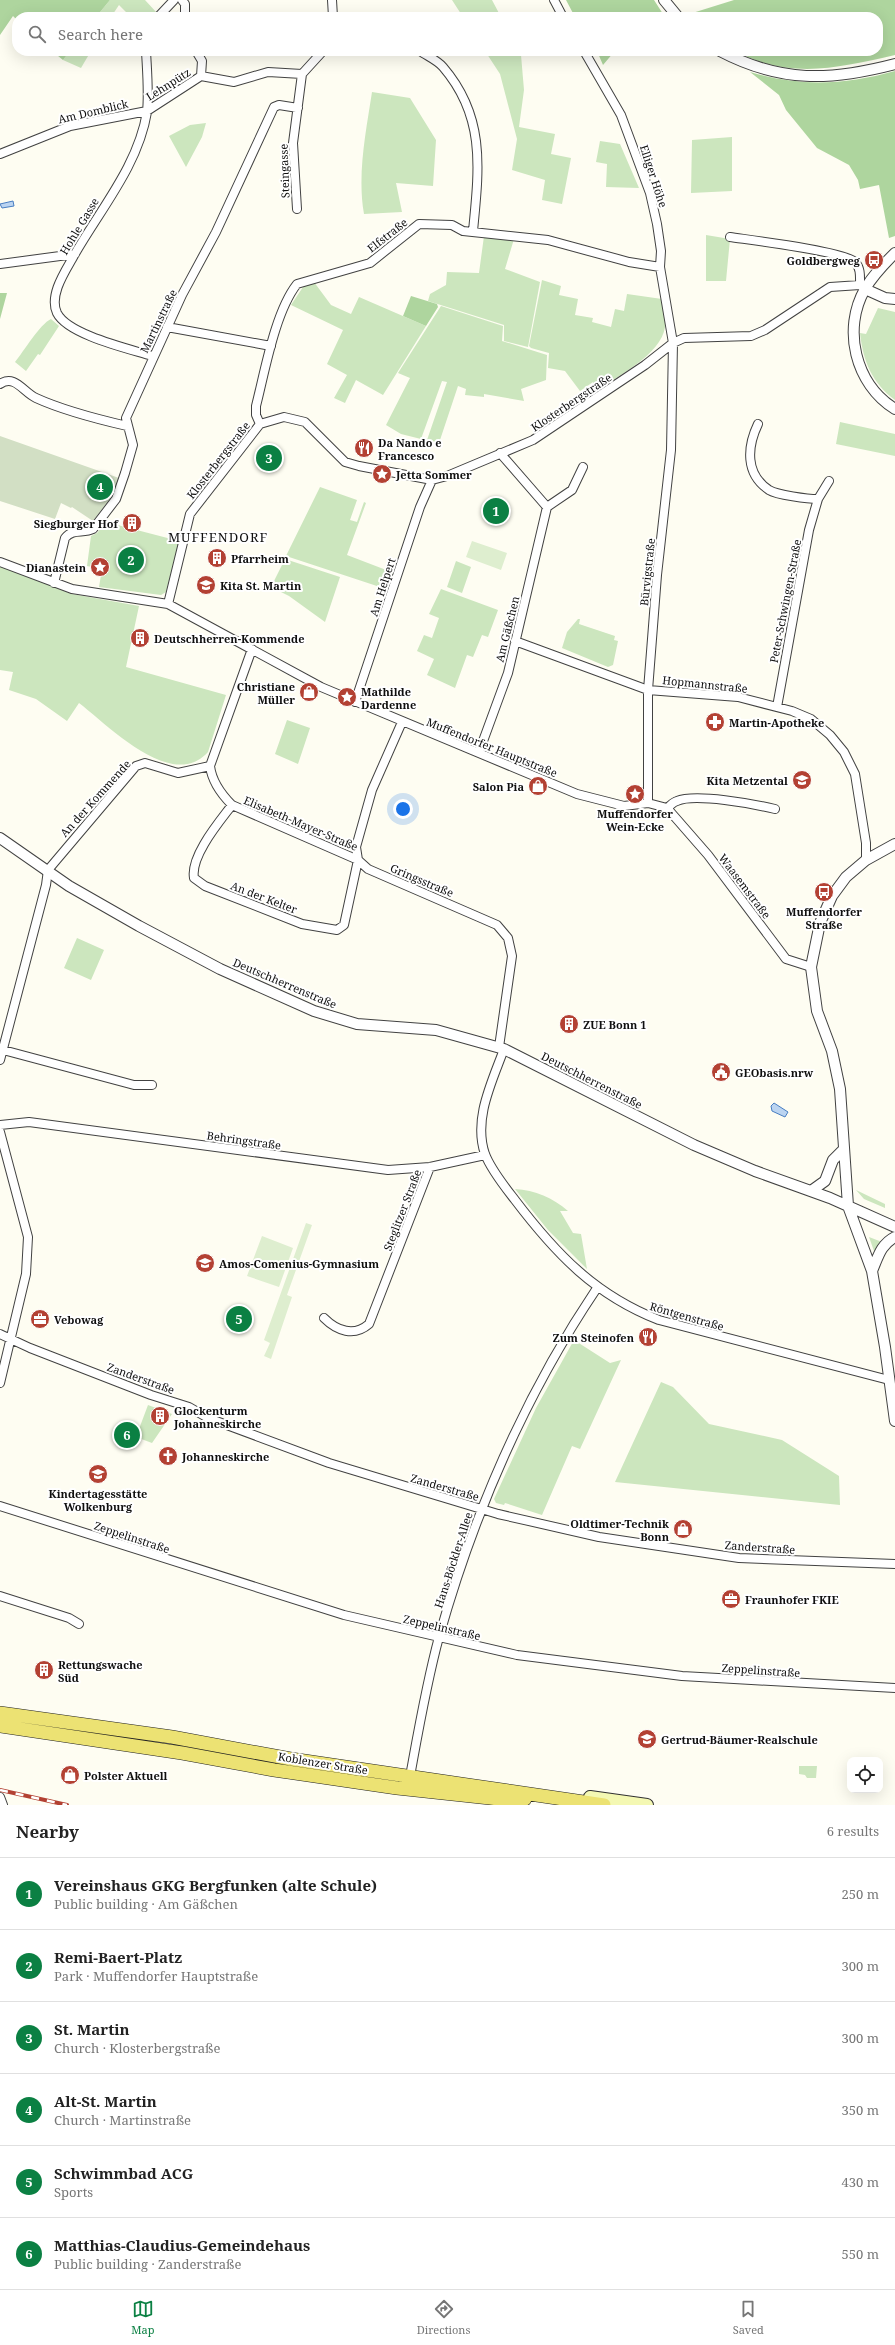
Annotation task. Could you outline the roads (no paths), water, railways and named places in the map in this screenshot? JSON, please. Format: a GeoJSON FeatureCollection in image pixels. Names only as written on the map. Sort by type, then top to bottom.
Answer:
{"type":"FeatureCollection","features":[{"type":"Feature","properties":{"kind":"main road","name":"Koblenzer Straße"},"geometry":{"type":"LineString","coordinates":[[0,1713],[172,1737],[291,1759],[409,1776],[513,1796],[526,1805]]}},
{"type":"Feature","properties":{"kind":"main road","name":"Koblenzer Straße"},"geometry":{"type":"LineString","coordinates":[[0,1726],[398,1788],[513,1796],[555,1791],[647,1805]]}},
{"type":"Feature","properties":{"kind":"main road"},"geometry":{"type":"LineString","coordinates":[[513,1796],[571,1805]]}},
{"type":"Feature","properties":{"kind":"main road"},"geometry":{"type":"LineString","coordinates":[[513,1796],[604,1805]]}},
{"type":"Feature","properties":{"kind":"street"},"geometry":{"type":"LineString","coordinates":[[163,12],[174,0]]}},
{"type":"Feature","properties":{"kind":"street"},"geometry":{"type":"LineString","coordinates":[[182,0],[185,4],[185,12]]}},
{"type":"Feature","properties":{"kind":"street"},"geometry":{"type":"LineString","coordinates":[[332,0],[333,12]]}},
{"type":"Feature","properties":{"kind":"street"},"geometry":{"type":"LineString","coordinates":[[554,0],[560,12]]}},
{"type":"Feature","properties":{"kind":"street"},"geometry":{"type":"LineString","coordinates":[[664,0],[674,12]]}},
{"type":"Feature","properties":{"kind":"street","name":"Hohle Gasse"},"geometry":{"type":"LineString","coordinates":[[146,56],[147,111],[142,130],[129,163],[60,280],[57,291],[57,312],[73,327],[83,333],[152,356]]}},
{"type":"Feature","properties":{"kind":"street","name":"Lehnpütz"},"geometry":{"type":"LineString","coordinates":[[199,56],[202,61],[201,76]]}},
{"type":"Feature","properties":{"kind":"street"},"geometry":{"type":"LineString","coordinates":[[298,108],[302,74],[319,56]]}},
{"type":"Feature","properties":{"kind":"street"},"geometry":{"type":"LineString","coordinates":[[427,56],[442,66],[468,104],[475,125],[478,145],[477,190],[473,231]]}},
{"type":"Feature","properties":{"kind":"street","name":"Elliger Höhe"},"geometry":{"type":"LineString","coordinates":[[587,56],[621,115],[650,193],[658,231],[661,252],[660,266],[673,342]]}},
{"type":"Feature","properties":{"kind":"street"},"geometry":{"type":"LineString","coordinates":[[730,56],[743,63],[768,71],[812,77],[843,75],[895,64]]}},
{"type":"Feature","properties":{"kind":"street","name":"Lehnpütz"},"geometry":{"type":"LineString","coordinates":[[147,111],[201,76],[234,82],[268,72],[302,74]]}},
{"type":"Feature","properties":{"kind":"street","name":"Martinstraße"},"geometry":{"type":"LineString","coordinates":[[54,583],[65,538],[74,531],[88,531],[93,529],[116,499],[133,445],[126,418],[152,356],[216,232],[274,107],[279,105],[298,108]]}},
{"type":"Feature","properties":{"kind":"street","name":"Steingasse"},"geometry":{"type":"LineString","coordinates":[[297,209],[293,143],[298,108]]}},
{"type":"Feature","properties":{"kind":"street","name":"Am Domblick"},"geometry":{"type":"LineString","coordinates":[[0,154],[70,126],[147,111]]}},
{"type":"Feature","properties":{"kind":"street","name":"Elfstraße"},"geometry":{"type":"LineString","coordinates":[[260,424],[256,415],[256,406],[271,346],[290,294],[298,284],[370,263],[419,224],[452,225],[463,231],[548,240],[629,262],[660,266]]}},
{"type":"Feature","properties":{"kind":"street"},"geometry":{"type":"LineString","coordinates":[[730,237],[803,248],[847,258],[855,262],[860,270],[863,287],[857,308],[853,332],[856,353],[862,373],[874,390],[895,409]]}},
{"type":"Feature","properties":{"kind":"street"},"geometry":{"type":"LineString","coordinates":[[863,287],[895,253]]}},
{"type":"Feature","properties":{"kind":"street"},"geometry":{"type":"LineString","coordinates":[[0,264],[75,254]]}},
{"type":"Feature","properties":{"kind":"street","name":"Klosterbergstraße"},"geometry":{"type":"LineString","coordinates":[[168,604],[190,514],[260,424],[284,416],[305,422],[345,462],[432,480],[447,476],[544,434],[645,365],[673,342],[684,338],[751,336],[765,330],[830,287],[863,287]]}},
{"type":"Feature","properties":{"kind":"street"},"geometry":{"type":"LineString","coordinates":[[863,287],[878,295],[895,299]]}},
{"type":"Feature","properties":{"kind":"street"},"geometry":{"type":"LineString","coordinates":[[167,327],[271,346]]}},
{"type":"Feature","properties":{"kind":"street","name":"Bürvigstraße"},"geometry":{"type":"LineString","coordinates":[[648,803],[648,690],[657,575],[671,450],[673,342]]}},
{"type":"Feature","properties":{"kind":"street"},"geometry":{"type":"LineString","coordinates":[[0,384],[7,380],[14,380],[36,398],[127,426]]}},
{"type":"Feature","properties":{"kind":"street"},"geometry":{"type":"LineString","coordinates":[[758,424],[749,446],[750,463],[756,478],[770,491],[818,499]]}},
{"type":"Feature","properties":{"kind":"street"},"geometry":{"type":"LineString","coordinates":[[500,453],[547,507],[572,490],[583,466]]}},
{"type":"Feature","properties":{"kind":"street","name":"Am Helpert"},"geometry":{"type":"LineString","coordinates":[[355,702],[420,507],[432,480]]}},
{"type":"Feature","properties":{"kind":"street","name":"Peter-Schwingen-Straße"},"geometry":{"type":"LineString","coordinates":[[777,707],[802,560],[818,499],[829,481]]}},
{"type":"Feature","properties":{"kind":"street","name":"Am Gäßchen"},"geometry":{"type":"LineString","coordinates":[[479,752],[508,673],[547,507]]}},
{"type":"Feature","properties":{"kind":"street","name":"Muffendorfer Hauptstraße"},"geometry":{"type":"LineString","coordinates":[[0,562],[72,589],[168,604],[321,687],[402,722],[479,752],[577,794],[624,806],[648,803]]}},
{"type":"Feature","properties":{"kind":"street","name":"Hopmannstraße"},"geometry":{"type":"LineString","coordinates":[[515,641],[648,690],[738,697],[792,711],[811,719],[830,735],[844,752],[855,774],[866,843],[866,860]]}},
{"type":"Feature","properties":{"kind":"street"},"geometry":{"type":"LineString","coordinates":[[210,766],[252,649]]}},
{"type":"Feature","properties":{"kind":"street"},"geometry":{"type":"LineString","coordinates":[[358,860],[356,847],[366,806],[402,722]]}},
{"type":"Feature","properties":{"kind":"street","name":"An der Kommende"},"geometry":{"type":"LineString","coordinates":[[48,870],[136,766],[145,762],[178,773],[210,766]]}},
{"type":"Feature","properties":{"kind":"street","name":"Elisabeth-Mayer-Straße"},"geometry":{"type":"LineString","coordinates":[[210,766],[211,776],[223,795],[232,805],[358,860]]}},
{"type":"Feature","properties":{"kind":"street"},"geometry":{"type":"LineString","coordinates":[[648,803],[666,808],[677,801],[688,799],[729,801],[775,809]]}},
{"type":"Feature","properties":{"kind":"street","name":"An der Kelter"},"geometry":{"type":"LineString","coordinates":[[232,805],[208,836],[195,867],[194,878],[205,886],[302,924],[338,930],[344,925],[358,860]]}},
{"type":"Feature","properties":{"kind":"street","name":"Waasemstraße"},"geometry":{"type":"LineString","coordinates":[[666,808],[708,855],[786,959],[812,967]]}},
{"type":"Feature","properties":{"kind":"street","name":"Deutschherrenstraße"},"geometry":{"type":"LineString","coordinates":[[0,838],[69,886],[180,949],[314,1011],[357,1024],[436,1030],[501,1048],[694,1145],[734,1163],[848,1206],[895,1227]]}},
{"type":"Feature","properties":{"kind":"street"},"geometry":{"type":"LineString","coordinates":[[895,844],[866,860],[846,877],[832,896],[820,923],[812,967],[818,1011],[832,1051],[840,1088],[848,1206],[872,1271],[895,1421]]}},
{"type":"Feature","properties":{"kind":"street","name":"Gringsstraße"},"geometry":{"type":"LineString","coordinates":[[358,860],[368,869],[496,925],[508,938],[512,956],[501,1048]]}},
{"type":"Feature","properties":{"kind":"street"},"geometry":{"type":"LineString","coordinates":[[0,1060],[46,885],[48,870]]}},
{"type":"Feature","properties":{"kind":"street","name":"Röntgenstraße"},"geometry":{"type":"LineString","coordinates":[[501,1048],[482,1113],[485,1155],[504,1185],[545,1239],[597,1288],[634,1310],[659,1320],[889,1380]]}},
{"type":"Feature","properties":{"kind":"street"},"geometry":{"type":"LineString","coordinates":[[3,1050],[134,1086],[152,1085]]}},
{"type":"Feature","properties":{"kind":"street","name":"Behringstraße"},"geometry":{"type":"LineString","coordinates":[[0,1124],[29,1122],[388,1170],[430,1167],[485,1155]]}},
{"type":"Feature","properties":{"kind":"street"},"geometry":{"type":"LineString","coordinates":[[0,1132],[28,1237],[26,1274],[0,1382]]}},
{"type":"Feature","properties":{"kind":"street"},"geometry":{"type":"LineString","coordinates":[[811,1191],[825,1181],[833,1160],[844,1149]]}},
{"type":"Feature","properties":{"kind":"street","name":"Steglitzer Straße"},"geometry":{"type":"LineString","coordinates":[[324,1318],[334,1327],[351,1332],[360,1330],[369,1324],[430,1167]]}},
{"type":"Feature","properties":{"kind":"street"},"geometry":{"type":"LineString","coordinates":[[872,1271],[880,1250],[886,1242],[895,1237]]}},
{"type":"Feature","properties":{"kind":"street","name":"Hans-Böckler-Allee"},"geometry":{"type":"LineString","coordinates":[[409,1776],[439,1638],[481,1509],[524,1412],[564,1339],[597,1288]]}},
{"type":"Feature","properties":{"kind":"street","name":"Zanderstraße"},"geometry":{"type":"LineString","coordinates":[[0,1334],[10,1340],[151,1395],[189,1407],[208,1418],[329,1463],[481,1509],[599,1536],[739,1558],[895,1564]]}},
{"type":"Feature","properties":{"kind":"street","name":"Zeppelinstraße"},"geometry":{"type":"LineString","coordinates":[[0,1506],[344,1615],[516,1655],[634,1671],[745,1681],[895,1688]]}},
{"type":"Feature","properties":{"kind":"street"},"geometry":{"type":"LineString","coordinates":[[0,1596],[69,1618],[79,1624]]}},
{"type":"Feature","properties":{"kind":"street"},"geometry":{"type":"LineString","coordinates":[[0,1734],[14,1728]]}},
{"type":"Feature","properties":{"kind":"street"},"geometry":{"type":"LineString","coordinates":[[398,1788],[409,1776]]}},
{"type":"Feature","properties":{"kind":"street"},"geometry":{"type":"LineString","coordinates":[[0,1797],[3,1805]]}},
{"type":"Feature","properties":{"kind":"water"},"geometry":{"type":"Polygon","coordinates":[[[13,201],[14,206],[2,208],[0,204],[13,201]]]}},
{"type":"Feature","properties":{"kind":"water"},"geometry":{"type":"Polygon","coordinates":[[[774,1103],[788,1112],[785,1117],[772,1111],[771,1106],[774,1103]]]}},
{"type":"Feature","properties":{"kind":"railway"},"geometry":{"type":"LineString","coordinates":[[0,1790],[67,1805]]}},
{"type":"Feature","properties":{"kind":"place","name":"Goldbergweg"},"geometry":{"type":"Point","coordinates":[874,260]}},
{"type":"Feature","properties":{"kind":"place","name":"Da Nando e Francesco"},"geometry":{"type":"Point","coordinates":[364,448]}},
{"type":"Feature","properties":{"kind":"place","name":"St. Martin"},"geometry":{"type":"Point","coordinates":[269,458]}},
{"type":"Feature","properties":{"kind":"place","name":"Jetta Sommer"},"geometry":{"type":"Point","coordinates":[382,474]}},
{"type":"Feature","properties":{"kind":"place","name":"Alt-St. Martin"},"geometry":{"type":"Point","coordinates":[100,487]}},
{"type":"Feature","properties":{"kind":"place","name":"Vereinshaus GKG Bergfunken (alte Schule)"},"geometry":{"type":"Point","coordinates":[496,511]}},
{"type":"Feature","properties":{"kind":"place","name":"Siegburger Hof"},"geometry":{"type":"Point","coordinates":[132,523]}},
{"type":"Feature","properties":{"kind":"place","name":"Pfarrheim"},"geometry":{"type":"Point","coordinates":[217,558]}},
{"type":"Feature","properties":{"kind":"place","name":"Remi-Baert-Platz"},"geometry":{"type":"Point","coordinates":[131,560]}},
{"type":"Feature","properties":{"kind":"place","name":"Dianastein"},"geometry":{"type":"Point","coordinates":[100,567]}},
{"type":"Feature","properties":{"kind":"place","name":"Kita St. Martin"},"geometry":{"type":"Point","coordinates":[206,585]}},
{"type":"Feature","properties":{"kind":"place","name":"Deutschherren-Kommende"},"geometry":{"type":"Point","coordinates":[140,638]}},
{"type":"Feature","properties":{"kind":"place","name":"Christiane Müller"},"geometry":{"type":"Point","coordinates":[309,692]}},
{"type":"Feature","properties":{"kind":"place","name":"Mathilde Dardenne"},"geometry":{"type":"Point","coordinates":[347,697]}},
{"type":"Feature","properties":{"kind":"place","name":"Martin-Apotheke"},"geometry":{"type":"Point","coordinates":[715,722]}},
{"type":"Feature","properties":{"kind":"place","name":"Kita Metzental"},"geometry":{"type":"Point","coordinates":[802,780]}},
{"type":"Feature","properties":{"kind":"place","name":"Salon Pia"},"geometry":{"type":"Point","coordinates":[538,786]}},
{"type":"Feature","properties":{"kind":"place","name":"Muffendorfer Wein-Ecke"},"geometry":{"type":"Point","coordinates":[635,794]}},
{"type":"Feature","properties":{"kind":"place","name":"Muffendorfer Straße"},"geometry":{"type":"Point","coordinates":[824,892]}},
{"type":"Feature","properties":{"kind":"place","name":"ZUE Bonn 1"},"geometry":{"type":"Point","coordinates":[569,1024]}},
{"type":"Feature","properties":{"kind":"place","name":"GEObasis.nrw"},"geometry":{"type":"Point","coordinates":[721,1072]}},
{"type":"Feature","properties":{"kind":"place","name":"Amos-Comenius-Gymnasium"},"geometry":{"type":"Point","coordinates":[205,1263]}},
{"type":"Feature","properties":{"kind":"place","name":"Vebowag"},"geometry":{"type":"Point","coordinates":[40,1319]}},
{"type":"Feature","properties":{"kind":"place","name":"Schwimmbad ACG"},"geometry":{"type":"Point","coordinates":[239,1319]}},
{"type":"Feature","properties":{"kind":"place","name":"Zum Steinofen"},"geometry":{"type":"Point","coordinates":[648,1337]}},
{"type":"Feature","properties":{"kind":"place","name":"Glockenturm Johanneskirche"},"geometry":{"type":"Point","coordinates":[160,1416]}},
{"type":"Feature","properties":{"kind":"place","name":"Matthias-Claudius-Gemeindehaus"},"geometry":{"type":"Point","coordinates":[127,1435]}},
{"type":"Feature","properties":{"kind":"place","name":"Johanneskirche"},"geometry":{"type":"Point","coordinates":[168,1456]}},
{"type":"Feature","properties":{"kind":"place","name":"Kindertagesstätte Wolkenburg"},"geometry":{"type":"Point","coordinates":[98,1474]}},
{"type":"Feature","properties":{"kind":"place","name":"Oldtimer-Technik Bonn"},"geometry":{"type":"Point","coordinates":[683,1529]}},
{"type":"Feature","properties":{"kind":"place","name":"Fraunhofer FKIE"},"geometry":{"type":"Point","coordinates":[731,1599]}},
{"type":"Feature","properties":{"kind":"place","name":"Rettungswache Süd"},"geometry":{"type":"Point","coordinates":[44,1670]}},
{"type":"Feature","properties":{"kind":"place","name":"Gertrud-Bäumer-Realschule"},"geometry":{"type":"Point","coordinates":[647,1739]}},
{"type":"Feature","properties":{"kind":"place","name":"Polster Aktuell"},"geometry":{"type":"Point","coordinates":[70,1775]}},
{"type":"Feature","properties":{"kind":"district","name":"MUFFENDORF"},"geometry":{"type":"Point","coordinates":[218,537]}}]}
